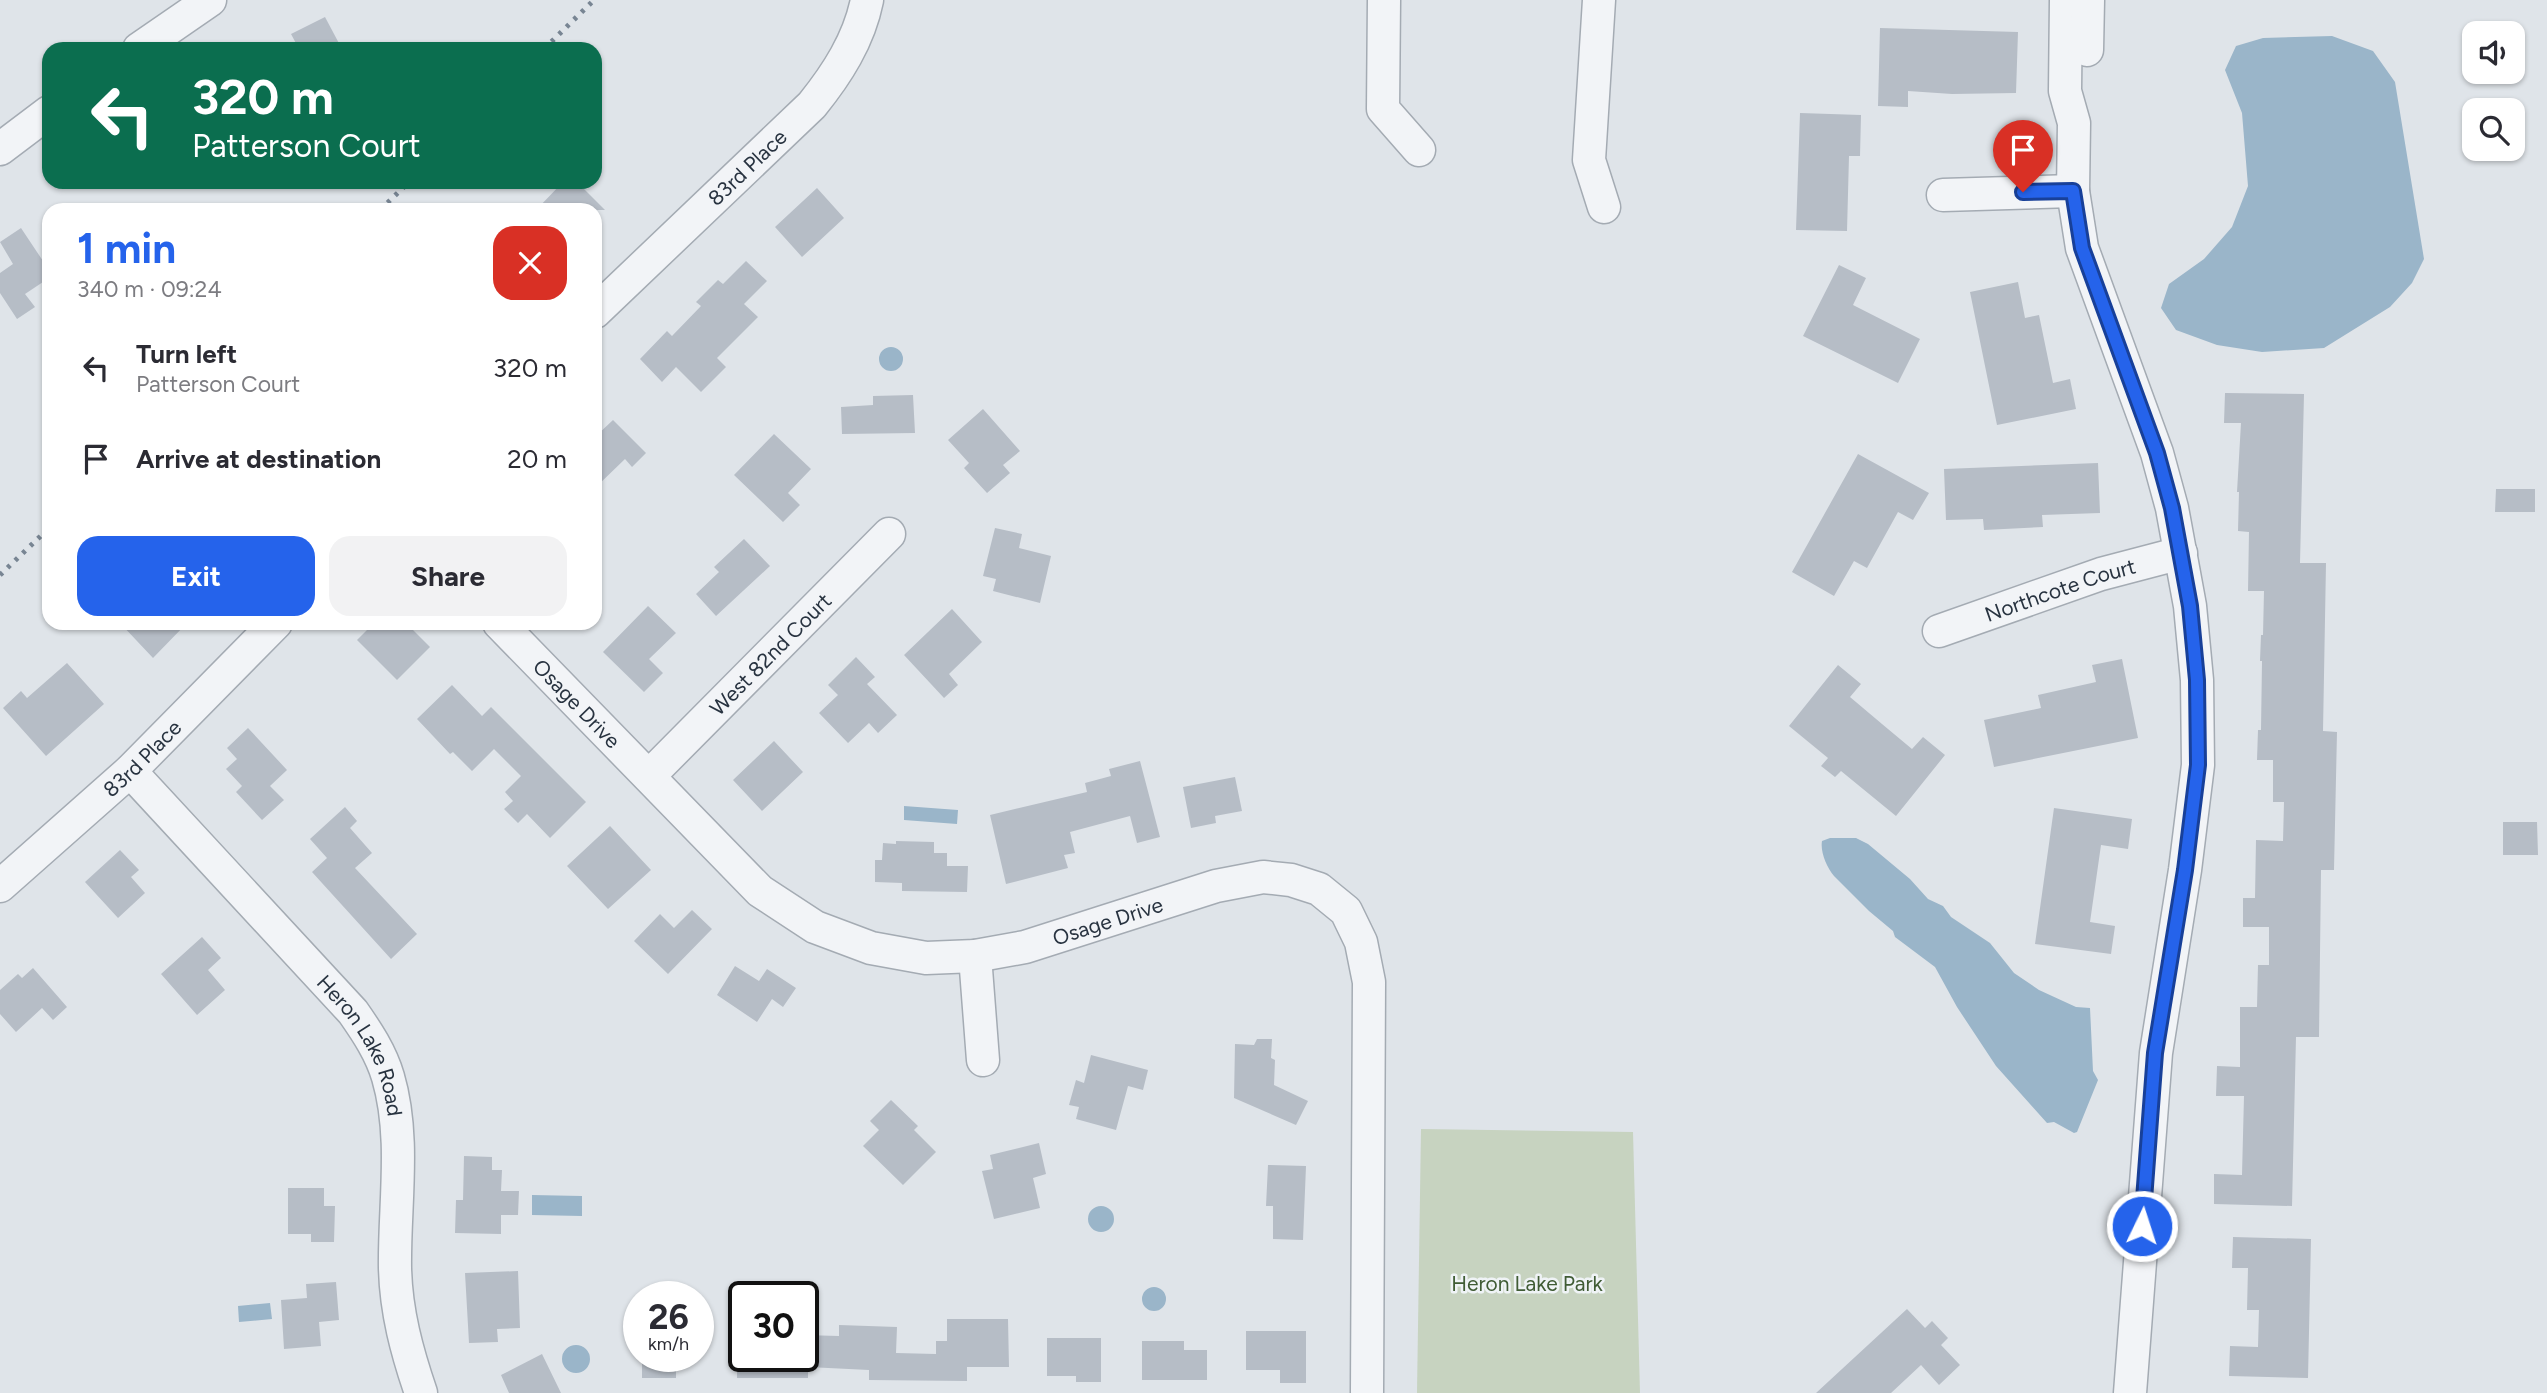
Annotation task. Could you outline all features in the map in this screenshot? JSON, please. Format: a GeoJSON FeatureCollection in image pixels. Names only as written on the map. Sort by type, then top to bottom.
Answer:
{"type":"FeatureCollection","features":[{"type":"Feature","properties":{"kind":"street"},"geometry":{"type":"LineString","coordinates":[[149,42],[210,0]]}},
{"type":"Feature","properties":{"kind":"street","name":"83rd Place"},"geometry":{"type":"LineString","coordinates":[[602,305],[812,105],[837,75],[864,17],[867,0]]}},
{"type":"Feature","properties":{"kind":"street"},"geometry":{"type":"LineString","coordinates":[[1384,0],[1384,109],[1419,150]]}},
{"type":"Feature","properties":{"kind":"street"},"geometry":{"type":"LineString","coordinates":[[1599,0],[1589,160],[1604,207]]}},
{"type":"Feature","properties":{"kind":"street"},"geometry":{"type":"LineString","coordinates":[[2066,0],[2065,91],[2074,123],[2073,191],[2082,248],[2157,453],[2172,508],[2190,606],[2197,680],[2198,765],[2185,870],[2155,1053],[2130,1393]]}},
{"type":"Feature","properties":{"kind":"street"},"geometry":{"type":"LineString","coordinates":[[2074,123],[2085,92],[2088,0]]}},
{"type":"Feature","properties":{"kind":"street"},"geometry":{"type":"LineString","coordinates":[[0,149],[42,117]]}},
{"type":"Feature","properties":{"kind":"street"},"geometry":{"type":"LineString","coordinates":[[1943,195],[2073,191]]}},
{"type":"Feature","properties":{"kind":"street","name":"West 82nd Court"},"geometry":{"type":"LineString","coordinates":[[649,776],[890,534]]}},
{"type":"Feature","properties":{"kind":"street","name":"Northcote Court"},"geometry":{"type":"LineString","coordinates":[[1939,631],[2101,574],[2181,553]]}},
{"type":"Feature","properties":{"kind":"street","name":"83rd Place"},"geometry":{"type":"LineString","coordinates":[[0,886],[131,771],[269,630]]}},
{"type":"Feature","properties":{"kind":"street","name":"Osage Drive"},"geometry":{"type":"LineString","coordinates":[[506,630],[761,891],[815,927],[870,948],[926,958],[975,956],[1025,947],[1216,886],[1263,877],[1291,880],[1319,889],[1346,911],[1361,942],[1369,982],[1367,1393]]}},
{"type":"Feature","properties":{"kind":"street","name":"Heron Lake Road"},"geometry":{"type":"LineString","coordinates":[[131,771],[353,1012],[372,1039],[388,1075],[395,1109],[397,1293],[408,1355],[421,1393]]}},
{"type":"Feature","properties":{"kind":"street"},"geometry":{"type":"LineString","coordinates":[[975,956],[983,1060]]}},
{"type":"Feature","properties":{"kind":"green space","name":"Heron Lake Park"},"geometry":{"type":"Polygon","coordinates":[[[1421,1129],[1633,1132],[1640,1393],[1417,1393],[1421,1129]]]}},
{"type":"Feature","properties":{"kind":"water"},"geometry":{"type":"Polygon","coordinates":[[[2332,36],[2373,51],[2395,82],[2424,259],[2412,283],[2390,307],[2324,348],[2262,352],[2217,345],[2176,330],[2161,308],[2169,284],[2204,259],[2232,227],[2248,186],[2242,113],[2225,70],[2236,46],[2263,38],[2332,36]]]}},
{"type":"Feature","properties":{"kind":"water"},"geometry":{"type":"Polygon","coordinates":[[[891,347],[900,350],[903,359],[900,368],[891,371],[882,368],[879,359],[882,350],[891,347]]]}},
{"type":"Feature","properties":{"kind":"water"},"geometry":{"type":"Polygon","coordinates":[[[904,806],[958,810],[957,824],[904,820],[904,806]]]}},
{"type":"Feature","properties":{"kind":"water"},"geometry":{"type":"Polygon","coordinates":[[[1830,838],[1856,838],[1868,844],[1910,879],[1928,899],[1943,906],[1951,917],[1990,943],[2014,973],[2039,990],[2076,1007],[2090,1008],[2093,1071],[2098,1080],[2077,1132],[2074,1133],[2054,1122],[2047,1123],[1996,1066],[1957,1007],[1935,967],[1895,937],[1893,931],[1834,876],[1822,850],[1822,841],[1830,838]]]}},
{"type":"Feature","properties":{"kind":"water"},"geometry":{"type":"Polygon","coordinates":[[[532,1195],[582,1196],[582,1216],[532,1215],[532,1195]]]}},
{"type":"Feature","properties":{"kind":"water"},"geometry":{"type":"Polygon","coordinates":[[[1101,1206],[1111,1209],[1114,1219],[1111,1229],[1101,1232],[1091,1229],[1088,1219],[1091,1209],[1101,1206]]]}},
{"type":"Feature","properties":{"kind":"water"},"geometry":{"type":"Polygon","coordinates":[[[1154,1287],[1163,1290],[1166,1299],[1163,1308],[1154,1311],[1145,1308],[1142,1299],[1145,1290],[1154,1287]]]}},
{"type":"Feature","properties":{"kind":"water"},"geometry":{"type":"Polygon","coordinates":[[[270,1303],[272,1319],[239,1322],[238,1306],[270,1303]]]}},
{"type":"Feature","properties":{"kind":"water"},"geometry":{"type":"Polygon","coordinates":[[[576,1345],[586,1349],[590,1359],[586,1369],[576,1373],[566,1369],[562,1359],[566,1349],[576,1345]]]}},
{"type":"Feature","properties":{"kind":"building"},"geometry":{"type":"Polygon","coordinates":[[[325,17],[338,42],[295,42],[291,34],[325,17]]]}},
{"type":"Feature","properties":{"kind":"building"},"geometry":{"type":"Polygon","coordinates":[[[1880,28],[2018,32],[2016,93],[1952,94],[1908,91],[1908,107],[1878,106],[1880,28]]]}},
{"type":"Feature","properties":{"kind":"building"},"geometry":{"type":"Polygon","coordinates":[[[1800,113],[1861,115],[1860,156],[1849,156],[1847,231],[1796,230],[1800,113]]]}},
{"type":"Feature","properties":{"kind":"building"},"geometry":{"type":"Polygon","coordinates":[[[817,188],[844,218],[802,257],[775,227],[817,188]]]}},
{"type":"Feature","properties":{"kind":"building"},"geometry":{"type":"Polygon","coordinates":[[[556,189],[584,189],[598,203],[543,203],[556,189]]]}},
{"type":"Feature","properties":{"kind":"building"},"geometry":{"type":"Polygon","coordinates":[[[21,228],[42,260],[42,283],[25,294],[35,307],[17,319],[0,293],[0,273],[13,264],[0,242],[21,228]]]}},
{"type":"Feature","properties":{"kind":"building"},"geometry":{"type":"Polygon","coordinates":[[[746,261],[767,281],[744,304],[758,317],[717,358],[726,367],[701,392],[676,367],[662,382],[640,359],[667,331],[672,336],[701,306],[696,302],[718,280],[723,284],[746,261]]]}},
{"type":"Feature","properties":{"kind":"building"},"geometry":{"type":"Polygon","coordinates":[[[1839,265],[1866,278],[1853,305],[1920,339],[1898,383],[1803,336],[1839,265]]]}},
{"type":"Feature","properties":{"kind":"building"},"geometry":{"type":"Polygon","coordinates":[[[2018,282],[2025,318],[2039,315],[2053,383],[2070,379],[2076,409],[1997,425],[1970,292],[2018,282]]]}},
{"type":"Feature","properties":{"kind":"building"},"geometry":{"type":"Polygon","coordinates":[[[2225,393],[2304,394],[2300,563],[2326,563],[2323,731],[2337,732],[2334,870],[2321,870],[2319,1037],[2296,1037],[2292,1206],[2214,1204],[2214,1174],[2242,1175],[2244,1096],[2216,1096],[2217,1066],[2240,1067],[2240,1007],[2257,1007],[2258,965],[2269,965],[2269,927],[2243,927],[2243,898],[2255,898],[2256,840],[2283,841],[2284,802],[2273,802],[2273,760],[2257,760],[2258,730],[2261,730],[2260,661],[2264,591],[2248,591],[2249,532],[2238,531],[2241,423],[2224,423],[2225,393]]]}},
{"type":"Feature","properties":{"kind":"building"},"geometry":{"type":"Polygon","coordinates":[[[913,395],[915,433],[842,434],[841,407],[873,405],[873,396],[913,395]]]}},
{"type":"Feature","properties":{"kind":"building"},"geometry":{"type":"Polygon","coordinates":[[[983,409],[1020,451],[1003,465],[1010,473],[987,493],[964,468],[969,463],[948,440],[983,409]]]}},
{"type":"Feature","properties":{"kind":"building"},"geometry":{"type":"Polygon","coordinates":[[[613,420],[646,453],[632,467],[625,459],[602,481],[602,430],[613,420]]]}},
{"type":"Feature","properties":{"kind":"building"},"geometry":{"type":"Polygon","coordinates":[[[774,434],[811,469],[788,493],[800,505],[783,522],[734,475],[774,434]]]}},
{"type":"Feature","properties":{"kind":"building"},"geometry":{"type":"Polygon","coordinates":[[[1858,454],[1929,493],[1913,520],[1898,512],[1867,568],[1854,561],[1834,596],[1792,572],[1858,454]]]}},
{"type":"Feature","properties":{"kind":"building"},"geometry":{"type":"Polygon","coordinates":[[[2098,463],[2100,513],[2042,515],[2043,527],[1984,530],[1983,519],[1946,520],[1944,469],[2098,463]]]}},
{"type":"Feature","properties":{"kind":"building"},"geometry":{"type":"Polygon","coordinates":[[[2496,489],[2535,489],[2535,512],[2495,512],[2496,489]]]}},
{"type":"Feature","properties":{"kind":"building"},"geometry":{"type":"Polygon","coordinates":[[[995,528],[1022,534],[1019,548],[1051,556],[1040,603],[993,591],[996,579],[983,576],[995,528]]]}},
{"type":"Feature","properties":{"kind":"building"},"geometry":{"type":"Polygon","coordinates":[[[744,539],[770,566],[716,616],[696,594],[719,572],[714,567],[744,539]]]}},
{"type":"Feature","properties":{"kind":"building"},"geometry":{"type":"Polygon","coordinates":[[[648,606],[676,633],[649,659],[663,673],[644,692],[603,652],[648,606]]]}},
{"type":"Feature","properties":{"kind":"building"},"geometry":{"type":"Polygon","coordinates":[[[952,609],[982,642],[949,674],[958,685],[944,698],[904,655],[952,609]]]}},
{"type":"Feature","properties":{"kind":"building"},"geometry":{"type":"Polygon","coordinates":[[[127,630],[180,630],[153,658],[127,630]]]}},
{"type":"Feature","properties":{"kind":"building"},"geometry":{"type":"Polygon","coordinates":[[[367,630],[413,630],[430,647],[397,680],[357,640],[367,630]]]}},
{"type":"Feature","properties":{"kind":"building"},"geometry":{"type":"Polygon","coordinates":[[[856,657],[875,677],[867,684],[897,715],[878,733],[869,723],[848,743],[819,713],[838,695],[828,685],[856,657]]]}},
{"type":"Feature","properties":{"kind":"building"},"geometry":{"type":"Polygon","coordinates":[[[2122,659],[2138,738],[1994,767],[1984,720],[2041,708],[2038,695],[2096,682],[2092,665],[2122,659]]]}},
{"type":"Feature","properties":{"kind":"building"},"geometry":{"type":"Polygon","coordinates":[[[67,663],[104,704],[46,756],[3,708],[21,691],[27,698],[67,663]]]}},
{"type":"Feature","properties":{"kind":"building"},"geometry":{"type":"Polygon","coordinates":[[[1838,665],[1861,684],[1850,697],[1882,724],[1912,749],[1923,737],[1945,755],[1896,816],[1841,771],[1835,777],[1821,766],[1828,758],[1789,726],[1838,665]]]}},
{"type":"Feature","properties":{"kind":"building"},"geometry":{"type":"Polygon","coordinates":[[[452,685],[482,716],[491,707],[586,802],[550,838],[527,814],[518,823],[504,809],[513,801],[505,792],[521,776],[494,749],[472,771],[453,752],[450,754],[417,719],[452,685]]]}},
{"type":"Feature","properties":{"kind":"building"},"geometry":{"type":"Polygon","coordinates":[[[248,728],[287,770],[270,786],[284,800],[262,820],[236,792],[242,786],[226,769],[237,759],[227,748],[248,728]]]}},
{"type":"Feature","properties":{"kind":"building"},"geometry":{"type":"Polygon","coordinates":[[[774,741],[803,772],[762,811],[733,780],[774,741]]]}},
{"type":"Feature","properties":{"kind":"building"},"geometry":{"type":"Polygon","coordinates":[[[1140,761],[1160,837],[1137,843],[1130,816],[1070,832],[1075,853],[1064,855],[1068,868],[1006,884],[990,815],[1087,792],[1085,783],[1111,776],[1109,769],[1140,761]]]}},
{"type":"Feature","properties":{"kind":"building"},"geometry":{"type":"Polygon","coordinates":[[[1235,777],[1242,811],[1215,816],[1216,823],[1191,828],[1183,787],[1235,777]]]}},
{"type":"Feature","properties":{"kind":"building"},"geometry":{"type":"Polygon","coordinates":[[[345,807],[357,821],[350,828],[372,853],[355,868],[417,934],[391,959],[312,872],[327,858],[310,839],[345,807]]]}},
{"type":"Feature","properties":{"kind":"building"},"geometry":{"type":"Polygon","coordinates":[[[2054,808],[2132,819],[2128,849],[2101,845],[2090,922],[2115,926],[2111,954],[2035,944],[2054,808]]]}},
{"type":"Feature","properties":{"kind":"building"},"geometry":{"type":"Polygon","coordinates":[[[2503,822],[2537,822],[2538,855],[2503,855],[2503,822]]]}},
{"type":"Feature","properties":{"kind":"building"},"geometry":{"type":"Polygon","coordinates":[[[610,826],[651,870],[608,909],[567,866],[610,826]]]}},
{"type":"Feature","properties":{"kind":"building"},"geometry":{"type":"Polygon","coordinates":[[[896,841],[934,842],[934,853],[947,853],[947,866],[968,866],[967,892],[902,891],[902,883],[875,882],[875,860],[882,860],[883,843],[896,844],[896,841]]]}},
{"type":"Feature","properties":{"kind":"building"},"geometry":{"type":"Polygon","coordinates":[[[120,850],[139,870],[131,877],[145,893],[118,918],[85,882],[120,850]]]}},
{"type":"Feature","properties":{"kind":"building"},"geometry":{"type":"Polygon","coordinates":[[[692,910],[712,929],[668,974],[634,941],[660,914],[674,928],[692,910]]]}},
{"type":"Feature","properties":{"kind":"building"},"geometry":{"type":"Polygon","coordinates":[[[202,937],[221,958],[208,970],[225,990],[197,1015],[161,974],[202,937]]]}},
{"type":"Feature","properties":{"kind":"building"},"geometry":{"type":"Polygon","coordinates":[[[735,966],[759,981],[767,969],[796,988],[783,1007],[772,999],[757,1022],[717,995],[735,966]]]}},
{"type":"Feature","properties":{"kind":"building"},"geometry":{"type":"Polygon","coordinates":[[[33,968],[67,1007],[53,1020],[42,1008],[16,1032],[0,1014],[0,990],[18,974],[22,978],[33,968]]]}},
{"type":"Feature","properties":{"kind":"building"},"geometry":{"type":"Polygon","coordinates":[[[1257,1039],[1272,1039],[1274,1085],[1308,1101],[1296,1125],[1234,1098],[1235,1044],[1254,1045],[1257,1039]]]}},
{"type":"Feature","properties":{"kind":"building"},"geometry":{"type":"Polygon","coordinates":[[[1091,1055],[1148,1070],[1143,1090],[1128,1086],[1116,1130],[1076,1119],[1079,1107],[1069,1105],[1076,1080],[1084,1083],[1091,1055]]]}},
{"type":"Feature","properties":{"kind":"building"},"geometry":{"type":"Polygon","coordinates":[[[891,1100],[918,1126],[914,1130],[936,1152],[903,1185],[863,1146],[879,1130],[870,1121],[891,1100]]]}},
{"type":"Feature","properties":{"kind":"building"},"geometry":{"type":"Polygon","coordinates":[[[1039,1143],[1046,1174],[1033,1178],[1040,1208],[994,1219],[982,1171],[993,1169],[990,1155],[1039,1143]]]}},
{"type":"Feature","properties":{"kind":"building"},"geometry":{"type":"Polygon","coordinates":[[[464,1156],[492,1157],[492,1170],[502,1170],[501,1191],[519,1191],[518,1215],[501,1215],[501,1234],[455,1233],[456,1200],[463,1200],[464,1156]]]}},
{"type":"Feature","properties":{"kind":"building"},"geometry":{"type":"Polygon","coordinates":[[[1268,1165],[1306,1166],[1303,1240],[1273,1239],[1273,1206],[1266,1206],[1268,1165]]]}},
{"type":"Feature","properties":{"kind":"building"},"geometry":{"type":"Polygon","coordinates":[[[288,1188],[324,1188],[324,1206],[335,1206],[334,1242],[311,1242],[311,1234],[288,1234],[288,1188]]]}},
{"type":"Feature","properties":{"kind":"building"},"geometry":{"type":"Polygon","coordinates":[[[2233,1237],[2311,1239],[2308,1378],[2229,1376],[2230,1346],[2258,1347],[2259,1310],[2247,1310],[2248,1268],[2232,1268],[2233,1237]]]}},
{"type":"Feature","properties":{"kind":"building"},"geometry":{"type":"Polygon","coordinates":[[[518,1271],[520,1328],[497,1329],[498,1342],[469,1343],[465,1273],[518,1271]]]}},
{"type":"Feature","properties":{"kind":"building"},"geometry":{"type":"Polygon","coordinates":[[[336,1282],[339,1320],[319,1322],[321,1346],[284,1349],[281,1300],[307,1298],[306,1284],[336,1282]]]}},
{"type":"Feature","properties":{"kind":"building"},"geometry":{"type":"Polygon","coordinates":[[[1907,1309],[1925,1328],[1932,1321],[1948,1338],[1941,1345],[1960,1365],[1939,1385],[1921,1365],[1891,1393],[1816,1393],[1907,1309]]]}},
{"type":"Feature","properties":{"kind":"building"},"geometry":{"type":"Polygon","coordinates":[[[947,1319],[1008,1319],[1009,1367],[967,1367],[967,1381],[869,1380],[869,1370],[819,1368],[819,1335],[839,1336],[839,1325],[897,1327],[896,1353],[936,1354],[936,1341],[947,1341],[947,1319]]]}},
{"type":"Feature","properties":{"kind":"building"},"geometry":{"type":"Polygon","coordinates":[[[1246,1331],[1306,1331],[1306,1383],[1280,1383],[1280,1370],[1246,1370],[1246,1331]]]}},
{"type":"Feature","properties":{"kind":"building"},"geometry":{"type":"Polygon","coordinates":[[[1047,1338],[1101,1338],[1101,1382],[1076,1382],[1076,1376],[1047,1376],[1047,1338]]]}},
{"type":"Feature","properties":{"kind":"building"},"geometry":{"type":"Polygon","coordinates":[[[1142,1341],[1184,1341],[1184,1350],[1207,1350],[1207,1380],[1142,1380],[1142,1341]]]}},
{"type":"Feature","properties":{"kind":"building"},"geometry":{"type":"Polygon","coordinates":[[[542,1354],[561,1393],[509,1393],[501,1375],[542,1354]]]}},
{"type":"Feature","properties":{"kind":"building"},"geometry":{"type":"Polygon","coordinates":[[[642,1372],[676,1372],[676,1378],[642,1378],[642,1372]]]}},
{"type":"Feature","properties":{"kind":"building"},"geometry":{"type":"Polygon","coordinates":[[[737,1372],[808,1372],[808,1378],[737,1378],[737,1372]]]}},
{"type":"Feature","properties":{"kind":"railway"},"geometry":{"type":"LineString","coordinates":[[551,42],[594,0]]}},
{"type":"Feature","properties":{"kind":"railway"},"geometry":{"type":"LineString","coordinates":[[387,203],[402,189]]}},
{"type":"Feature","properties":{"kind":"railway"},"geometry":{"type":"LineString","coordinates":[[0,575],[42,535]]}},
{"type":"Feature","properties":{"kind":"route"},"geometry":{"type":"LineString","coordinates":[[2023,192],[2073,191],[2082,248],[2157,453],[2172,508],[2190,606],[2197,680],[2198,765],[2185,870],[2155,1053],[2142,1226]]}}]}
